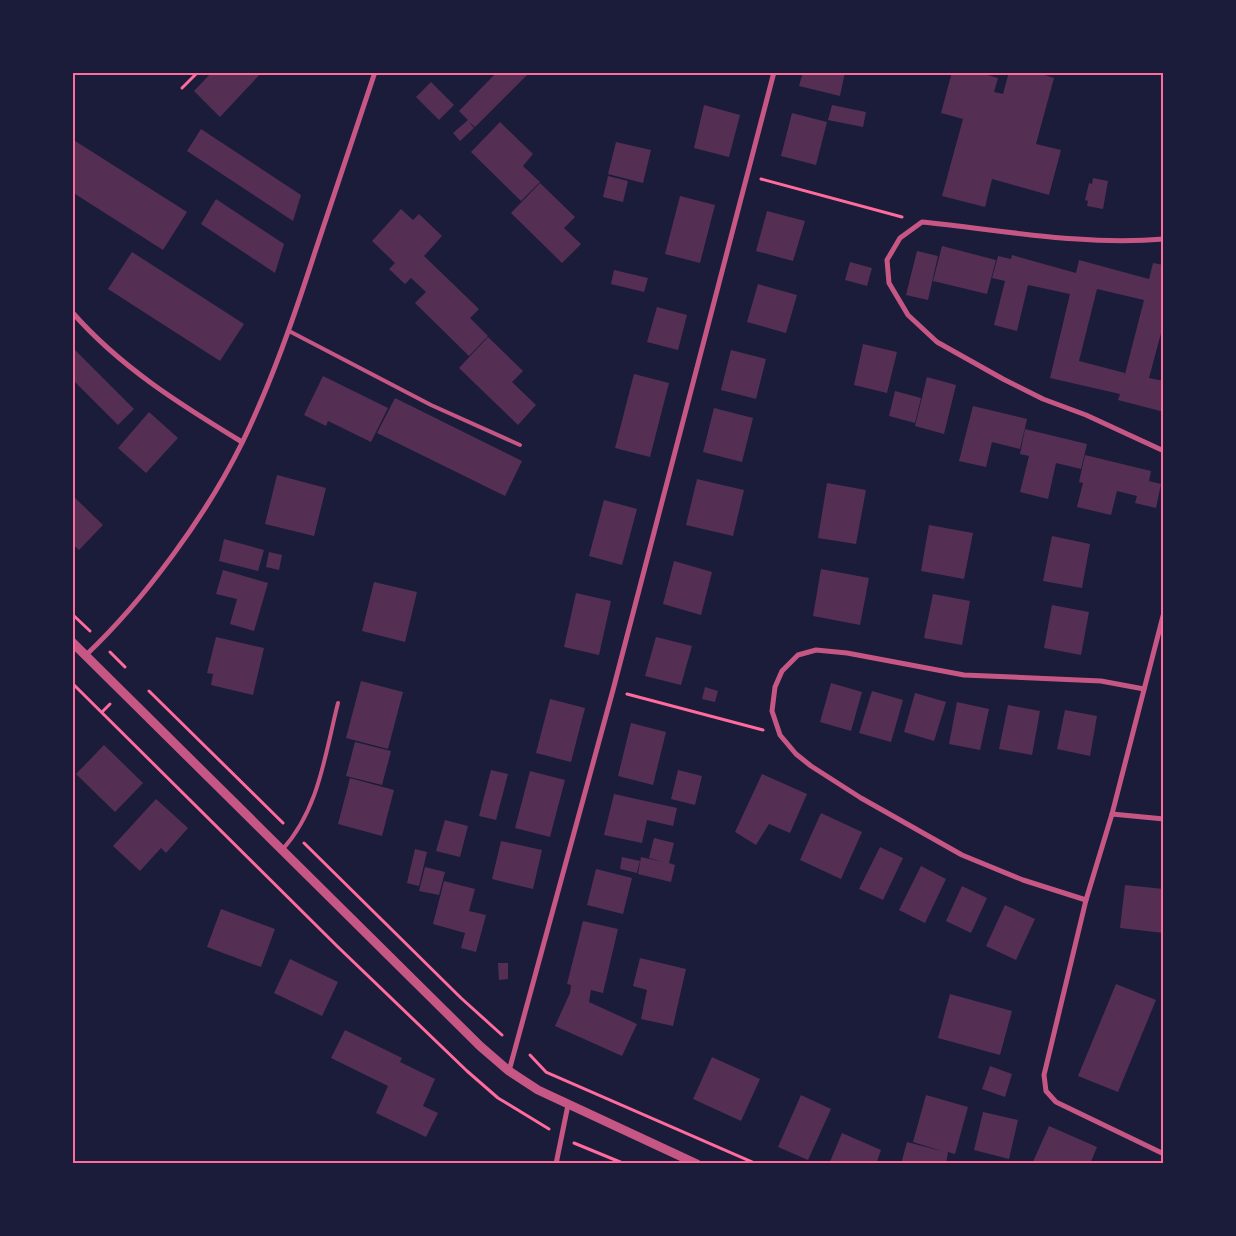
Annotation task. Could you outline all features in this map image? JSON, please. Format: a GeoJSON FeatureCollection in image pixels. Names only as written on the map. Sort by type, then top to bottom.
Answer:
{"type":"FeatureCollection","features":[{"type":"Feature","properties":{"kind":"street"},"geometry":{"type":"LineString","coordinates":[[86,655],[137,599],[164,565],[209,500],[242,442],[261,402],[289,331],[375,72]]}},
{"type":"Feature","properties":{"kind":"street"},"geometry":{"type":"LineString","coordinates":[[509,1071],[613,690],[774,72]]}},
{"type":"Feature","properties":{"kind":"street"},"geometry":{"type":"LineString","coordinates":[[1164,239],[1101,241],[1042,237],[922,222],[900,238],[887,260],[889,283],[908,315],[937,342],[1043,400],[1086,415],[1164,451]]}},
{"type":"Feature","properties":{"kind":"street"},"geometry":{"type":"LineString","coordinates":[[72,312],[116,355],[157,388],[242,442]]}},
{"type":"Feature","properties":{"kind":"street"},"geometry":{"type":"LineString","coordinates":[[1164,612],[1112,814],[1086,900],[1044,1075],[1046,1091],[1056,1102],[1164,1154]]}},
{"type":"Feature","properties":{"kind":"street"},"geometry":{"type":"LineString","coordinates":[[72,642],[480,1046],[509,1071],[568,1106],[697,1164]]}},
{"type":"Feature","properties":{"kind":"street"},"geometry":{"type":"LineString","coordinates":[[1086,900],[1023,880],[962,855],[818,770],[796,754],[780,735],[772,711],[775,687],[782,671],[798,655],[816,650],[847,653],[964,675],[1101,681],[1144,690]]}},
{"type":"Feature","properties":{"kind":"street"},"geometry":{"type":"LineString","coordinates":[[1112,814],[1164,819]]}},
{"type":"Feature","properties":{"kind":"street"},"geometry":{"type":"LineString","coordinates":[[556,1164],[568,1106]]}},
{"type":"Feature","properties":{"kind":"lane"},"geometry":{"type":"LineString","coordinates":[[289,331],[431,405],[520,445]]}},
{"type":"Feature","properties":{"kind":"lane"},"geometry":{"type":"LineString","coordinates":[[282,850],[295,835],[309,811],[338,703]]}},
{"type":"Feature","properties":{"kind":"path"},"geometry":{"type":"LineString","coordinates":[[182,88],[198,72]]}},
{"type":"Feature","properties":{"kind":"path"},"geometry":{"type":"LineString","coordinates":[[748,175],[922,222]]}},
{"type":"Feature","properties":{"kind":"path"},"geometry":{"type":"LineString","coordinates":[[72,683],[466,1071],[498,1098],[562,1137],[625,1164]]}},
{"type":"Feature","properties":{"kind":"path"},"geometry":{"type":"LineString","coordinates":[[613,690],[780,735]]}},
{"type":"Feature","properties":{"kind":"path"},"geometry":{"type":"LineString","coordinates":[[532,1056],[546,1072],[757,1164]]}},
{"type":"Feature","properties":{"kind":"building"},"geometry":{"type":"Polygon","coordinates":[[[212,72],[262,72],[220,117],[194,91],[212,72]]]}},
{"type":"Feature","properties":{"kind":"building"},"geometry":{"type":"Polygon","coordinates":[[[497,72],[525,72],[527,75],[475,127],[469,122],[474,128],[460,141],[453,133],[468,120],[459,111],[497,72]]]}},
{"type":"Feature","properties":{"kind":"building"},"geometry":{"type":"Polygon","coordinates":[[[803,72],[845,72],[840,96],[799,86],[803,72]]]}},
{"type":"Feature","properties":{"kind":"building"},"geometry":{"type":"Polygon","coordinates":[[[952,72],[977,72],[998,78],[994,92],[1003,94],[1009,72],[1035,72],[1054,78],[1036,144],[1061,150],[1049,195],[992,179],[985,207],[942,196],[963,119],[941,113],[952,72]]]}},
{"type":"Feature","properties":{"kind":"building"},"geometry":{"type":"Polygon","coordinates":[[[431,82],[454,105],[439,120],[416,97],[431,82]]]}},
{"type":"Feature","properties":{"kind":"building"},"geometry":{"type":"Polygon","coordinates":[[[704,105],[740,115],[729,157],[694,148],[704,105]]]}},
{"type":"Feature","properties":{"kind":"building"},"geometry":{"type":"Polygon","coordinates":[[[832,105],[866,112],[863,127],[828,120],[832,105]]]}},
{"type":"Feature","properties":{"kind":"building"},"geometry":{"type":"Polygon","coordinates":[[[792,113],[827,122],[816,165],[781,156],[792,113]]]}},
{"type":"Feature","properties":{"kind":"building"},"geometry":{"type":"Polygon","coordinates":[[[500,122],[533,154],[523,166],[540,182],[521,201],[471,152],[500,122]]]}},
{"type":"Feature","properties":{"kind":"building"},"geometry":{"type":"Polygon","coordinates":[[[201,129],[301,195],[293,221],[187,151],[201,129]]]}},
{"type":"Feature","properties":{"kind":"building"},"geometry":{"type":"Polygon","coordinates":[[[72,139],[187,212],[163,250],[72,192],[72,139]]]}},
{"type":"Feature","properties":{"kind":"building"},"geometry":{"type":"Polygon","coordinates":[[[616,142],[651,150],[643,183],[608,174],[616,142]]]}},
{"type":"Feature","properties":{"kind":"building"},"geometry":{"type":"Polygon","coordinates":[[[608,176],[628,181],[623,202],[603,197],[608,176]]]}},
{"type":"Feature","properties":{"kind":"building"},"geometry":{"type":"Polygon","coordinates":[[[1093,178],[1108,181],[1103,209],[1087,206],[1088,201],[1085,200],[1089,183],[1092,184],[1093,178]]]}},
{"type":"Feature","properties":{"kind":"building"},"geometry":{"type":"Polygon","coordinates":[[[540,183],[575,217],[564,228],[581,244],[562,263],[511,213],[540,183]]]}},
{"type":"Feature","properties":{"kind":"building"},"geometry":{"type":"Polygon","coordinates":[[[680,196],[715,205],[700,263],[665,254],[680,196]]]}},
{"type":"Feature","properties":{"kind":"building"},"geometry":{"type":"Polygon","coordinates":[[[216,199],[284,244],[275,273],[201,224],[216,199]]]}},
{"type":"Feature","properties":{"kind":"building"},"geometry":{"type":"Polygon","coordinates":[[[401,209],[413,220],[419,214],[442,236],[424,256],[479,309],[470,318],[488,336],[469,356],[415,303],[426,292],[411,278],[405,284],[389,269],[395,263],[372,241],[401,209]]]}},
{"type":"Feature","properties":{"kind":"building"},"geometry":{"type":"Polygon","coordinates":[[[767,211],[805,221],[793,261],[756,251],[767,211]]]}},
{"type":"Feature","properties":{"kind":"building"},"geometry":{"type":"Polygon","coordinates":[[[942,246],[996,260],[987,294],[933,281],[942,246]]]}},
{"type":"Feature","properties":{"kind":"building"},"geometry":{"type":"Polygon","coordinates":[[[917,251],[938,256],[928,300],[906,295],[917,251]]]}},
{"type":"Feature","properties":{"kind":"building"},"geometry":{"type":"Polygon","coordinates":[[[132,252],[244,324],[220,361],[108,289],[132,252]]]}},
{"type":"Feature","properties":{"kind":"building"},"geometry":{"type":"Polygon","coordinates":[[[1012,255],[1076,273],[1079,260],[1149,279],[1153,263],[1164,265],[1164,322],[1149,378],[1164,381],[1164,412],[1118,400],[1120,394],[1050,378],[1070,294],[1028,285],[1017,331],[994,325],[1005,281],[992,278],[998,256],[1011,259],[1012,255]],[[1097,289],[1079,361],[1125,373],[1124,378],[1144,300],[1097,289]]]}},
{"type":"Feature","properties":{"kind":"building"},"geometry":{"type":"Polygon","coordinates":[[[850,262],[872,268],[867,286],[845,280],[850,262]]]}},
{"type":"Feature","properties":{"kind":"building"},"geometry":{"type":"Polygon","coordinates":[[[614,270],[648,278],[644,292],[611,284],[614,270]]]}},
{"type":"Feature","properties":{"kind":"building"},"geometry":{"type":"Polygon","coordinates":[[[758,284],[797,295],[786,333],[747,322],[758,284]]]}},
{"type":"Feature","properties":{"kind":"building"},"geometry":{"type":"Polygon","coordinates":[[[657,307],[687,315],[678,350],[647,342],[657,307]]]}},
{"type":"Feature","properties":{"kind":"building"},"geometry":{"type":"Polygon","coordinates":[[[488,337],[523,371],[512,382],[536,405],[518,425],[459,368],[488,337]]]}},
{"type":"Feature","properties":{"kind":"building"},"geometry":{"type":"Polygon","coordinates":[[[863,344],[897,352],[887,393],[854,385],[863,344]]]}},
{"type":"Feature","properties":{"kind":"building"},"geometry":{"type":"Polygon","coordinates":[[[75,350],[134,409],[118,425],[72,379],[72,352],[75,350]]]}},
{"type":"Feature","properties":{"kind":"building"},"geometry":{"type":"Polygon","coordinates":[[[731,350],[766,359],[756,399],[721,390],[731,350]]]}},
{"type":"Feature","properties":{"kind":"building"},"geometry":{"type":"Polygon","coordinates":[[[634,374],[669,383],[650,457],[615,448],[634,374]]]}},
{"type":"Feature","properties":{"kind":"building"},"geometry":{"type":"Polygon","coordinates":[[[323,376],[388,408],[371,442],[328,421],[326,426],[304,415],[323,376]]]}},
{"type":"Feature","properties":{"kind":"building"},"geometry":{"type":"Polygon","coordinates":[[[927,377],[956,385],[944,434],[915,426],[927,377]]]}},
{"type":"Feature","properties":{"kind":"building"},"geometry":{"type":"Polygon","coordinates":[[[895,391],[921,398],[915,423],[889,416],[895,391]]]}},
{"type":"Feature","properties":{"kind":"building"},"geometry":{"type":"Polygon","coordinates":[[[395,398],[522,461],[505,496],[377,433],[395,398]]]}},
{"type":"Feature","properties":{"kind":"building"},"geometry":{"type":"Polygon","coordinates":[[[973,406],[1027,419],[1020,449],[992,442],[986,467],[959,461],[973,406]]]}},
{"type":"Feature","properties":{"kind":"building"},"geometry":{"type":"Polygon","coordinates":[[[714,408],[753,418],[742,462],[703,452],[714,408]]]}},
{"type":"Feature","properties":{"kind":"building"},"geometry":{"type":"Polygon","coordinates":[[[149,412],[178,438],[146,473],[118,448],[149,412]]]}},
{"type":"Feature","properties":{"kind":"building"},"geometry":{"type":"Polygon","coordinates":[[[1025,429],[1087,444],[1081,469],[1056,463],[1048,499],[1020,492],[1029,456],[1020,454],[1025,429]]]}},
{"type":"Feature","properties":{"kind":"building"},"geometry":{"type":"Polygon","coordinates":[[[1085,455],[1151,471],[1149,481],[1161,484],[1156,508],[1135,503],[1137,496],[1117,491],[1111,515],[1077,507],[1083,483],[1079,482],[1085,455]]]}},
{"type":"Feature","properties":{"kind":"building"},"geometry":{"type":"Polygon","coordinates":[[[277,475],[326,488],[314,536],[265,524],[277,475]]]}},
{"type":"Feature","properties":{"kind":"building"},"geometry":{"type":"Polygon","coordinates":[[[697,479],[744,490],[733,536],[686,525],[697,479]]]}},
{"type":"Feature","properties":{"kind":"building"},"geometry":{"type":"Polygon","coordinates":[[[827,483],[866,490],[856,544],[818,538],[827,483]]]}},
{"type":"Feature","properties":{"kind":"building"},"geometry":{"type":"Polygon","coordinates":[[[72,495],[103,525],[79,550],[72,544],[72,495]]]}},
{"type":"Feature","properties":{"kind":"building"},"geometry":{"type":"Polygon","coordinates":[[[604,500],[637,509],[622,565],[589,556],[604,500]]]}},
{"type":"Feature","properties":{"kind":"building"},"geometry":{"type":"Polygon","coordinates":[[[929,525],[973,533],[964,579],[921,571],[929,525]]]}},
{"type":"Feature","properties":{"kind":"building"},"geometry":{"type":"Polygon","coordinates":[[[1052,536],[1090,544],[1082,588],[1043,581],[1052,536]]]}},
{"type":"Feature","properties":{"kind":"building"},"geometry":{"type":"Polygon","coordinates":[[[224,539],[264,550],[258,571],[219,561],[224,539]]]}},
{"type":"Feature","properties":{"kind":"building"},"geometry":{"type":"Polygon","coordinates":[[[269,552],[282,555],[279,570],[266,567],[269,552]]]}},
{"type":"Feature","properties":{"kind":"building"},"geometry":{"type":"Polygon","coordinates":[[[674,561],[712,572],[701,615],[663,604],[674,561]]]}},
{"type":"Feature","properties":{"kind":"building"},"geometry":{"type":"Polygon","coordinates":[[[821,569],[869,578],[860,625],[813,616],[821,569]]]}},
{"type":"Feature","properties":{"kind":"building"},"geometry":{"type":"Polygon","coordinates":[[[223,570],[268,583],[254,631],[230,624],[237,599],[216,594],[223,570]]]}},
{"type":"Feature","properties":{"kind":"building"},"geometry":{"type":"Polygon","coordinates":[[[374,582],[417,592],[405,642],[362,631],[374,582]]]}},
{"type":"Feature","properties":{"kind":"building"},"geometry":{"type":"Polygon","coordinates":[[[576,593],[611,601],[599,655],[564,647],[576,593]]]}},
{"type":"Feature","properties":{"kind":"building"},"geometry":{"type":"Polygon","coordinates":[[[933,594],[970,601],[962,645],[924,638],[933,594]]]}},
{"type":"Feature","properties":{"kind":"building"},"geometry":{"type":"Polygon","coordinates":[[[1052,605],[1089,612],[1081,655],[1044,648],[1052,605]]]}},
{"type":"Feature","properties":{"kind":"building"},"geometry":{"type":"Polygon","coordinates":[[[216,637],[264,648],[253,695],[211,685],[213,674],[207,673],[216,637]]]}},
{"type":"Feature","properties":{"kind":"building"},"geometry":{"type":"Polygon","coordinates":[[[656,637],[692,646],[681,685],[645,676],[656,637]]]}},
{"type":"Feature","properties":{"kind":"building"},"geometry":{"type":"Polygon","coordinates":[[[361,681],[403,692],[388,749],[346,738],[361,681]]]}},
{"type":"Feature","properties":{"kind":"building"},"geometry":{"type":"Polygon","coordinates":[[[831,683],[862,692],[851,731],[820,722],[831,683]]]}},
{"type":"Feature","properties":{"kind":"building"},"geometry":{"type":"Polygon","coordinates":[[[705,687],[718,691],[715,702],[702,699],[705,687]]]}},
{"type":"Feature","properties":{"kind":"building"},"geometry":{"type":"Polygon","coordinates":[[[872,691],[903,700],[891,742],[859,733],[872,691]]]}},
{"type":"Feature","properties":{"kind":"building"},"geometry":{"type":"Polygon","coordinates":[[[915,693],[946,702],[934,741],[904,732],[915,693]]]}},
{"type":"Feature","properties":{"kind":"building"},"geometry":{"type":"Polygon","coordinates":[[[550,699],[585,708],[571,762],[536,753],[550,699]]]}},
{"type":"Feature","properties":{"kind":"building"},"geometry":{"type":"Polygon","coordinates":[[[957,702],[989,709],[980,750],[949,744],[957,702]]]}},
{"type":"Feature","properties":{"kind":"building"},"geometry":{"type":"Polygon","coordinates":[[[1008,705],[1040,711],[1032,755],[999,749],[1008,705]]]}},
{"type":"Feature","properties":{"kind":"building"},"geometry":{"type":"Polygon","coordinates":[[[1065,710],[1097,716],[1090,756],[1057,749],[1065,710]]]}},
{"type":"Feature","properties":{"kind":"building"},"geometry":{"type":"Polygon","coordinates":[[[631,723],[666,732],[653,785],[618,776],[631,723]]]}},
{"type":"Feature","properties":{"kind":"building"},"geometry":{"type":"Polygon","coordinates":[[[355,742],[391,751],[382,785],[346,776],[355,742]]]}},
{"type":"Feature","properties":{"kind":"building"},"geometry":{"type":"Polygon","coordinates":[[[104,745],[143,783],[115,812],[76,774],[104,745]]]}},
{"type":"Feature","properties":{"kind":"building"},"geometry":{"type":"Polygon","coordinates":[[[491,770],[508,774],[496,820],[479,816],[491,770]]]}},
{"type":"Feature","properties":{"kind":"building"},"geometry":{"type":"Polygon","coordinates":[[[678,770],[702,776],[695,805],[671,799],[678,770]]]}},
{"type":"Feature","properties":{"kind":"building"},"geometry":{"type":"Polygon","coordinates":[[[530,771],[565,780],[550,837],[515,828],[530,771]]]}},
{"type":"Feature","properties":{"kind":"building"},"geometry":{"type":"Polygon","coordinates":[[[762,774],[807,794],[790,833],[769,824],[756,845],[735,832],[762,774]]]}},
{"type":"Feature","properties":{"kind":"building"},"geometry":{"type":"Polygon","coordinates":[[[350,778],[394,790],[382,836],[338,824],[350,778]]]}},
{"type":"Feature","properties":{"kind":"building"},"geometry":{"type":"Polygon","coordinates":[[[614,794],[677,808],[673,826],[647,820],[642,843],[604,835],[614,794]]]}},
{"type":"Feature","properties":{"kind":"building"},"geometry":{"type":"Polygon","coordinates":[[[156,799],[188,828],[166,853],[161,848],[140,871],[113,846],[156,799]]]}},
{"type":"Feature","properties":{"kind":"building"},"geometry":{"type":"Polygon","coordinates":[[[821,813],[862,832],[841,879],[800,860],[821,813]]]}},
{"type":"Feature","properties":{"kind":"building"},"geometry":{"type":"Polygon","coordinates":[[[445,820],[468,826],[460,857],[436,851],[445,820]]]}},
{"type":"Feature","properties":{"kind":"building"},"geometry":{"type":"Polygon","coordinates":[[[654,838],[674,843],[669,863],[675,865],[671,882],[638,874],[641,857],[663,862],[649,858],[654,838]]]}},
{"type":"Feature","properties":{"kind":"building"},"geometry":{"type":"Polygon","coordinates":[[[501,841],[542,850],[533,889],[492,879],[501,841]]]}},
{"type":"Feature","properties":{"kind":"building"},"geometry":{"type":"Polygon","coordinates":[[[880,847],[903,858],[883,900],[859,889],[880,847]]]}},
{"type":"Feature","properties":{"kind":"building"},"geometry":{"type":"Polygon","coordinates":[[[415,849],[427,852],[419,886],[407,883],[415,849]]]}},
{"type":"Feature","properties":{"kind":"building"},"geometry":{"type":"Polygon","coordinates":[[[622,857],[640,861],[637,873],[620,869],[622,857]]]}},
{"type":"Feature","properties":{"kind":"building"},"geometry":{"type":"Polygon","coordinates":[[[921,866],[946,879],[925,923],[899,910],[921,866]]]}},
{"type":"Feature","properties":{"kind":"building"},"geometry":{"type":"Polygon","coordinates":[[[425,867],[445,872],[439,895],[419,891],[425,867]]]}},
{"type":"Feature","properties":{"kind":"building"},"geometry":{"type":"Polygon","coordinates":[[[596,869],[632,878],[623,914],[587,905],[596,869]]]}},
{"type":"Feature","properties":{"kind":"building"},"geometry":{"type":"Polygon","coordinates":[[[444,881],[475,889],[469,911],[486,915],[476,952],[461,948],[465,933],[433,924],[444,881]]]}},
{"type":"Feature","properties":{"kind":"building"},"geometry":{"type":"Polygon","coordinates":[[[1125,885],[1164,889],[1164,933],[1120,928],[1125,885]]]}},
{"type":"Feature","properties":{"kind":"building"},"geometry":{"type":"Polygon","coordinates":[[[962,886],[987,898],[971,933],[946,921],[962,886]]]}},
{"type":"Feature","properties":{"kind":"building"},"geometry":{"type":"Polygon","coordinates":[[[1005,905],[1035,919],[1016,960],[986,946],[1005,905]]]}},
{"type":"Feature","properties":{"kind":"building"},"geometry":{"type":"Polygon","coordinates":[[[221,909],[275,929],[261,967],[207,947],[221,909]]]}},
{"type":"Feature","properties":{"kind":"building"},"geometry":{"type":"Polygon","coordinates":[[[583,921],[618,929],[603,993],[591,990],[589,1002],[637,1024],[622,1056],[555,1026],[570,993],[571,985],[567,984],[583,921]]]}},
{"type":"Feature","properties":{"kind":"building"},"geometry":{"type":"Polygon","coordinates":[[[640,958],[686,969],[673,1026],[641,1019],[647,990],[633,986],[640,958]]]}},
{"type":"Feature","properties":{"kind":"building"},"geometry":{"type":"Polygon","coordinates":[[[290,959],[338,982],[322,1016],[274,993],[290,959]]]}},
{"type":"Feature","properties":{"kind":"building"},"geometry":{"type":"Polygon","coordinates":[[[498,963],[508,963],[508,979],[499,980],[498,963]]]}},
{"type":"Feature","properties":{"kind":"building"},"geometry":{"type":"Polygon","coordinates":[[[1116,984],[1156,1000],[1118,1092],[1078,1076],[1116,984]]]}},
{"type":"Feature","properties":{"kind":"building"},"geometry":{"type":"Polygon","coordinates":[[[950,994],[1012,1011],[1000,1055],[938,1038],[950,994]]]}},
{"type":"Feature","properties":{"kind":"building"},"geometry":{"type":"Polygon","coordinates":[[[345,1030],[402,1058],[400,1062],[435,1079],[423,1106],[438,1113],[426,1137],[376,1113],[388,1086],[331,1058],[345,1030]]]}},
{"type":"Feature","properties":{"kind":"building"},"geometry":{"type":"Polygon","coordinates":[[[712,1057],[760,1079],[741,1121],[693,1099],[712,1057]]]}},
{"type":"Feature","properties":{"kind":"building"},"geometry":{"type":"Polygon","coordinates":[[[990,1066],[1012,1074],[1005,1097],[982,1089],[990,1066]]]}},
{"type":"Feature","properties":{"kind":"building"},"geometry":{"type":"Polygon","coordinates":[[[801,1095],[831,1109],[808,1160],[778,1147],[801,1095]]]}},
{"type":"Feature","properties":{"kind":"building"},"geometry":{"type":"Polygon","coordinates":[[[926,1095],[968,1107],[955,1154],[948,1152],[946,1164],[901,1164],[907,1142],[945,1152],[913,1142],[926,1095]]]}},
{"type":"Feature","properties":{"kind":"building"},"geometry":{"type":"Polygon","coordinates":[[[983,1112],[1018,1120],[1009,1159],[974,1150],[983,1112]]]}},
{"type":"Feature","properties":{"kind":"building"},"geometry":{"type":"Polygon","coordinates":[[[1049,1126],[1097,1147],[1090,1164],[1032,1164],[1049,1126]]]}},
{"type":"Feature","properties":{"kind":"building"},"geometry":{"type":"Polygon","coordinates":[[[842,1133],[881,1150],[876,1164],[829,1164],[842,1133]]]}}]}
